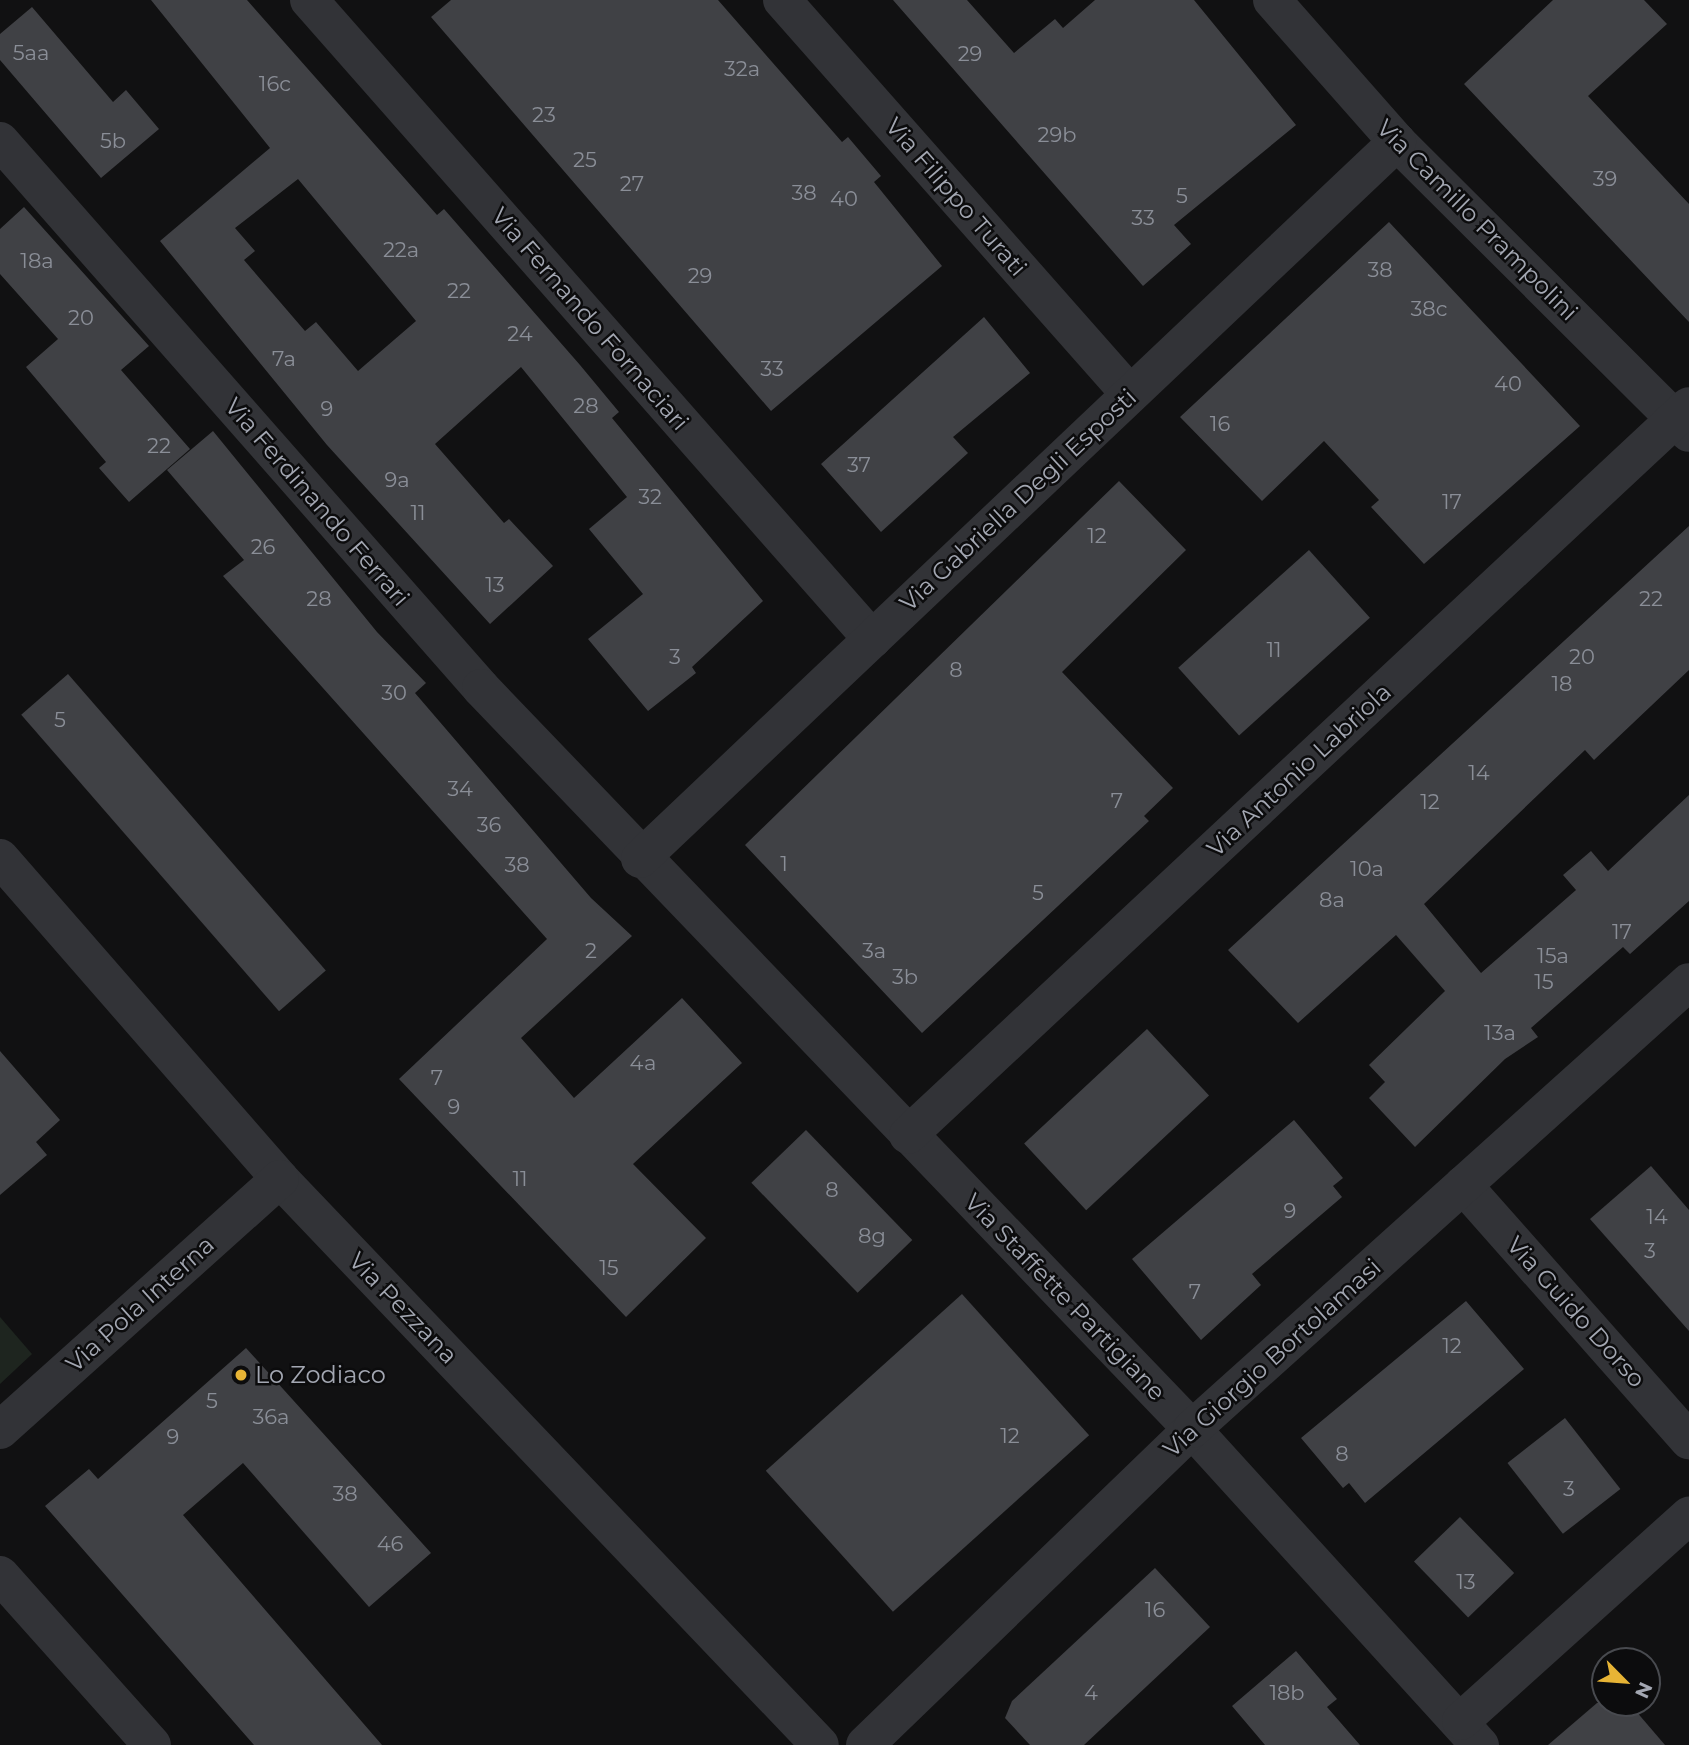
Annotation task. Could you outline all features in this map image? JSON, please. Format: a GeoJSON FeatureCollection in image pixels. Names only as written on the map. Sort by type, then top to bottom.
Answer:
{"type":"FeatureCollection","features":[{"type":"Feature","properties":{"kind":"street","name":"Via Fernando Fornaciari"},"geometry":{"type":"LineString","coordinates":[[309,0],[872,639]]}},
{"type":"Feature","properties":{"kind":"street","name":"Via Filippo Turati"},"geometry":{"type":"LineString","coordinates":[[782,0],[1130,394]]}},
{"type":"Feature","properties":{"kind":"street","name":"Via Camillo Prampolini"},"geometry":{"type":"LineString","coordinates":[[1272,0],[1397,142],[1684,419]]}},
{"type":"Feature","properties":{"kind":"street","name":"Via Ferdinando Ferrari"},"geometry":{"type":"LineString","coordinates":[[0,141],[481,688],[640,859]]}},
{"type":"Feature","properties":{"kind":"street","name":"Via Gabriella Degli Esposti"},"geometry":{"type":"LineString","coordinates":[[640,859],[1397,142]]}},
{"type":"Feature","properties":{"kind":"street","name":"Via Antonio Labriola"},"geometry":{"type":"LineString","coordinates":[[908,1135],[1684,419]]}},
{"type":"Feature","properties":{"kind":"street","name":"Via Pezzana"},"geometry":{"type":"LineString","coordinates":[[0,858],[280,1179],[820,1745]]}},
{"type":"Feature","properties":{"kind":"street","name":"Via Staffette Partigiane"},"geometry":{"type":"LineString","coordinates":[[640,859],[1192,1429],[1471,1733]]}},
{"type":"Feature","properties":{"kind":"street","name":"Via Giorgio Bortolamasi"},"geometry":{"type":"LineString","coordinates":[[865,1745],[1192,1429],[1689,982]]}},
{"type":"Feature","properties":{"kind":"street","name":"Via Pola Interna"},"geometry":{"type":"LineString","coordinates":[[0,1430],[280,1179]]}},
{"type":"Feature","properties":{"kind":"street","name":"Via Guido Dorso"},"geometry":{"type":"LineString","coordinates":[[1463,1185],[1689,1440]]}},
{"type":"Feature","properties":{"kind":"street"},"geometry":{"type":"LineString","coordinates":[[1471,1733],[1689,1516]]}},
{"type":"Feature","properties":{"kind":"street"},"geometry":{"type":"LineString","coordinates":[[0,1574],[152,1745]]}},
{"type":"Feature","properties":{"kind":"shaded area"},"geometry":{"type":"Polygon","coordinates":[[[0,1317],[32,1354],[0,1384],[0,1317]]]}},
{"type":"Feature","properties":{"kind":"building"},"geometry":{"type":"Polygon","coordinates":[[[151,0],[247,0],[437,215],[444,209],[580,365],[619,412],[612,418],[763,601],[692,667],[696,673],[648,711],[588,639],[643,594],[589,529],[627,497],[521,367],[435,444],[504,523],[509,519],[553,566],[490,624],[327,445],[160,241],[270,148],[151,0]],[[298,179],[235,228],[255,251],[244,260],[305,331],[316,322],[358,371],[416,321],[298,179]]]}},
{"type":"Feature","properties":{"kind":"building"},"geometry":{"type":"Polygon","coordinates":[[[451,0],[718,0],[842,142],[848,137],[881,176],[874,182],[942,266],[771,411],[431,17],[451,0]]]}},
{"type":"Feature","properties":{"kind":"building"},"geometry":{"type":"Polygon","coordinates":[[[893,0],[967,0],[1014,53],[1055,19],[1063,28],[1095,0],[1194,0],[1296,125],[1174,225],[1191,244],[1143,286],[893,0]]]}},
{"type":"Feature","properties":{"kind":"building"},"geometry":{"type":"Polygon","coordinates":[[[1553,0],[1644,0],[1667,24],[1588,96],[1689,204],[1689,322],[1464,84],[1553,0]]]}},
{"type":"Feature","properties":{"kind":"building"},"geometry":{"type":"Polygon","coordinates":[[[32,7],[113,102],[126,90],[159,129],[101,178],[0,60],[0,34],[32,7]]]}},
{"type":"Feature","properties":{"kind":"building"},"geometry":{"type":"Polygon","coordinates":[[[24,207],[149,346],[121,370],[190,449],[129,502],[99,468],[106,462],[26,367],[58,339],[0,274],[0,229],[24,207]]]}},
{"type":"Feature","properties":{"kind":"building"},"geometry":{"type":"Polygon","coordinates":[[[1389,222],[1580,426],[1424,564],[1371,507],[1379,500],[1324,441],[1262,501],[1180,417],[1389,222]]]}},
{"type":"Feature","properties":{"kind":"building"},"geometry":{"type":"Polygon","coordinates":[[[984,317],[1030,373],[953,437],[968,453],[881,532],[821,464],[984,317]]]}},
{"type":"Feature","properties":{"kind":"building"},"geometry":{"type":"Polygon","coordinates":[[[213,431],[377,632],[426,683],[415,693],[591,898],[632,936],[521,1038],[574,1098],[682,998],[742,1063],[633,1164],[706,1238],[626,1317],[399,1079],[547,939],[223,576],[244,560],[167,470],[213,431]]]}},
{"type":"Feature","properties":{"kind":"building"},"geometry":{"type":"Polygon","coordinates":[[[1119,481],[1186,550],[1062,672],[1173,788],[1144,816],[1149,821],[922,1033],[745,845],[1119,481]]]}},
{"type":"Feature","properties":{"kind":"building"},"geometry":{"type":"Polygon","coordinates":[[[1689,526],[1689,670],[1594,760],[1585,750],[1424,904],[1481,973],[1576,890],[1563,875],[1591,851],[1608,871],[1689,795],[1689,901],[1630,954],[1623,947],[1531,1028],[1538,1037],[1505,1059],[1415,1147],[1369,1098],[1385,1082],[1369,1065],[1445,991],[1396,935],[1298,1023],[1228,950],[1689,526]]]}},
{"type":"Feature","properties":{"kind":"building"},"geometry":{"type":"Polygon","coordinates":[[[1309,550],[1370,618],[1239,735],[1178,668],[1309,550]]]}},
{"type":"Feature","properties":{"kind":"building"},"geometry":{"type":"Polygon","coordinates":[[[68,674],[326,971],[279,1011],[21,715],[68,674]]]}},
{"type":"Feature","properties":{"kind":"building"},"geometry":{"type":"Polygon","coordinates":[[[1147,1029],[1209,1096],[1086,1210],[1024,1144],[1147,1029]]]}},
{"type":"Feature","properties":{"kind":"building"},"geometry":{"type":"Polygon","coordinates":[[[0,1051],[60,1120],[36,1142],[47,1155],[0,1195],[0,1051]]]}},
{"type":"Feature","properties":{"kind":"building"},"geometry":{"type":"Polygon","coordinates":[[[1294,1120],[1343,1178],[1333,1186],[1342,1197],[1252,1274],[1261,1285],[1201,1340],[1132,1259],[1294,1120]]]}},
{"type":"Feature","properties":{"kind":"building"},"geometry":{"type":"Polygon","coordinates":[[[806,1130],[912,1240],[858,1293],[751,1183],[806,1130]]]}},
{"type":"Feature","properties":{"kind":"building"},"geometry":{"type":"Polygon","coordinates":[[[1651,1166],[1689,1210],[1689,1331],[1590,1219],[1651,1166]]]}},
{"type":"Feature","properties":{"kind":"building"},"geometry":{"type":"Polygon","coordinates":[[[962,1294],[1089,1435],[893,1612],[766,1471],[962,1294]]]}},
{"type":"Feature","properties":{"kind":"building"},"geometry":{"type":"Polygon","coordinates":[[[1466,1301],[1524,1369],[1365,1503],[1349,1483],[1343,1488],[1301,1438],[1466,1301]]]}},
{"type":"Feature","properties":{"kind":"building"},"geometry":{"type":"Polygon","coordinates":[[[246,1348],[431,1553],[369,1607],[243,1463],[183,1515],[382,1745],[254,1745],[45,1506],[89,1469],[98,1479],[246,1348]]]}},
{"type":"Feature","properties":{"kind":"building"},"geometry":{"type":"Polygon","coordinates":[[[1565,1418],[1620,1489],[1563,1534],[1507,1463],[1565,1418]]]}},
{"type":"Feature","properties":{"kind":"building"},"geometry":{"type":"Polygon","coordinates":[[[1460,1517],[1514,1573],[1468,1618],[1414,1561],[1460,1517]]]}},
{"type":"Feature","properties":{"kind":"building"},"geometry":{"type":"Polygon","coordinates":[[[1155,1568],[1210,1627],[1084,1745],[1030,1745],[1005,1718],[1012,1701],[1155,1568]]]}},
{"type":"Feature","properties":{"kind":"building"},"geometry":{"type":"Polygon","coordinates":[[[1296,1651],[1337,1699],[1327,1707],[1360,1745],[1265,1745],[1232,1706],[1296,1651]]]}},
{"type":"Feature","properties":{"kind":"building"},"geometry":{"type":"Polygon","coordinates":[[[1591,1708],[1591,1717],[1641,1717],[1665,1745],[1548,1745],[1591,1708]]]}},
{"type":"Feature","properties":{"kind":"place","name":"Lo Zodiaco"},"geometry":{"type":"Point","coordinates":[241,1375]}}]}
